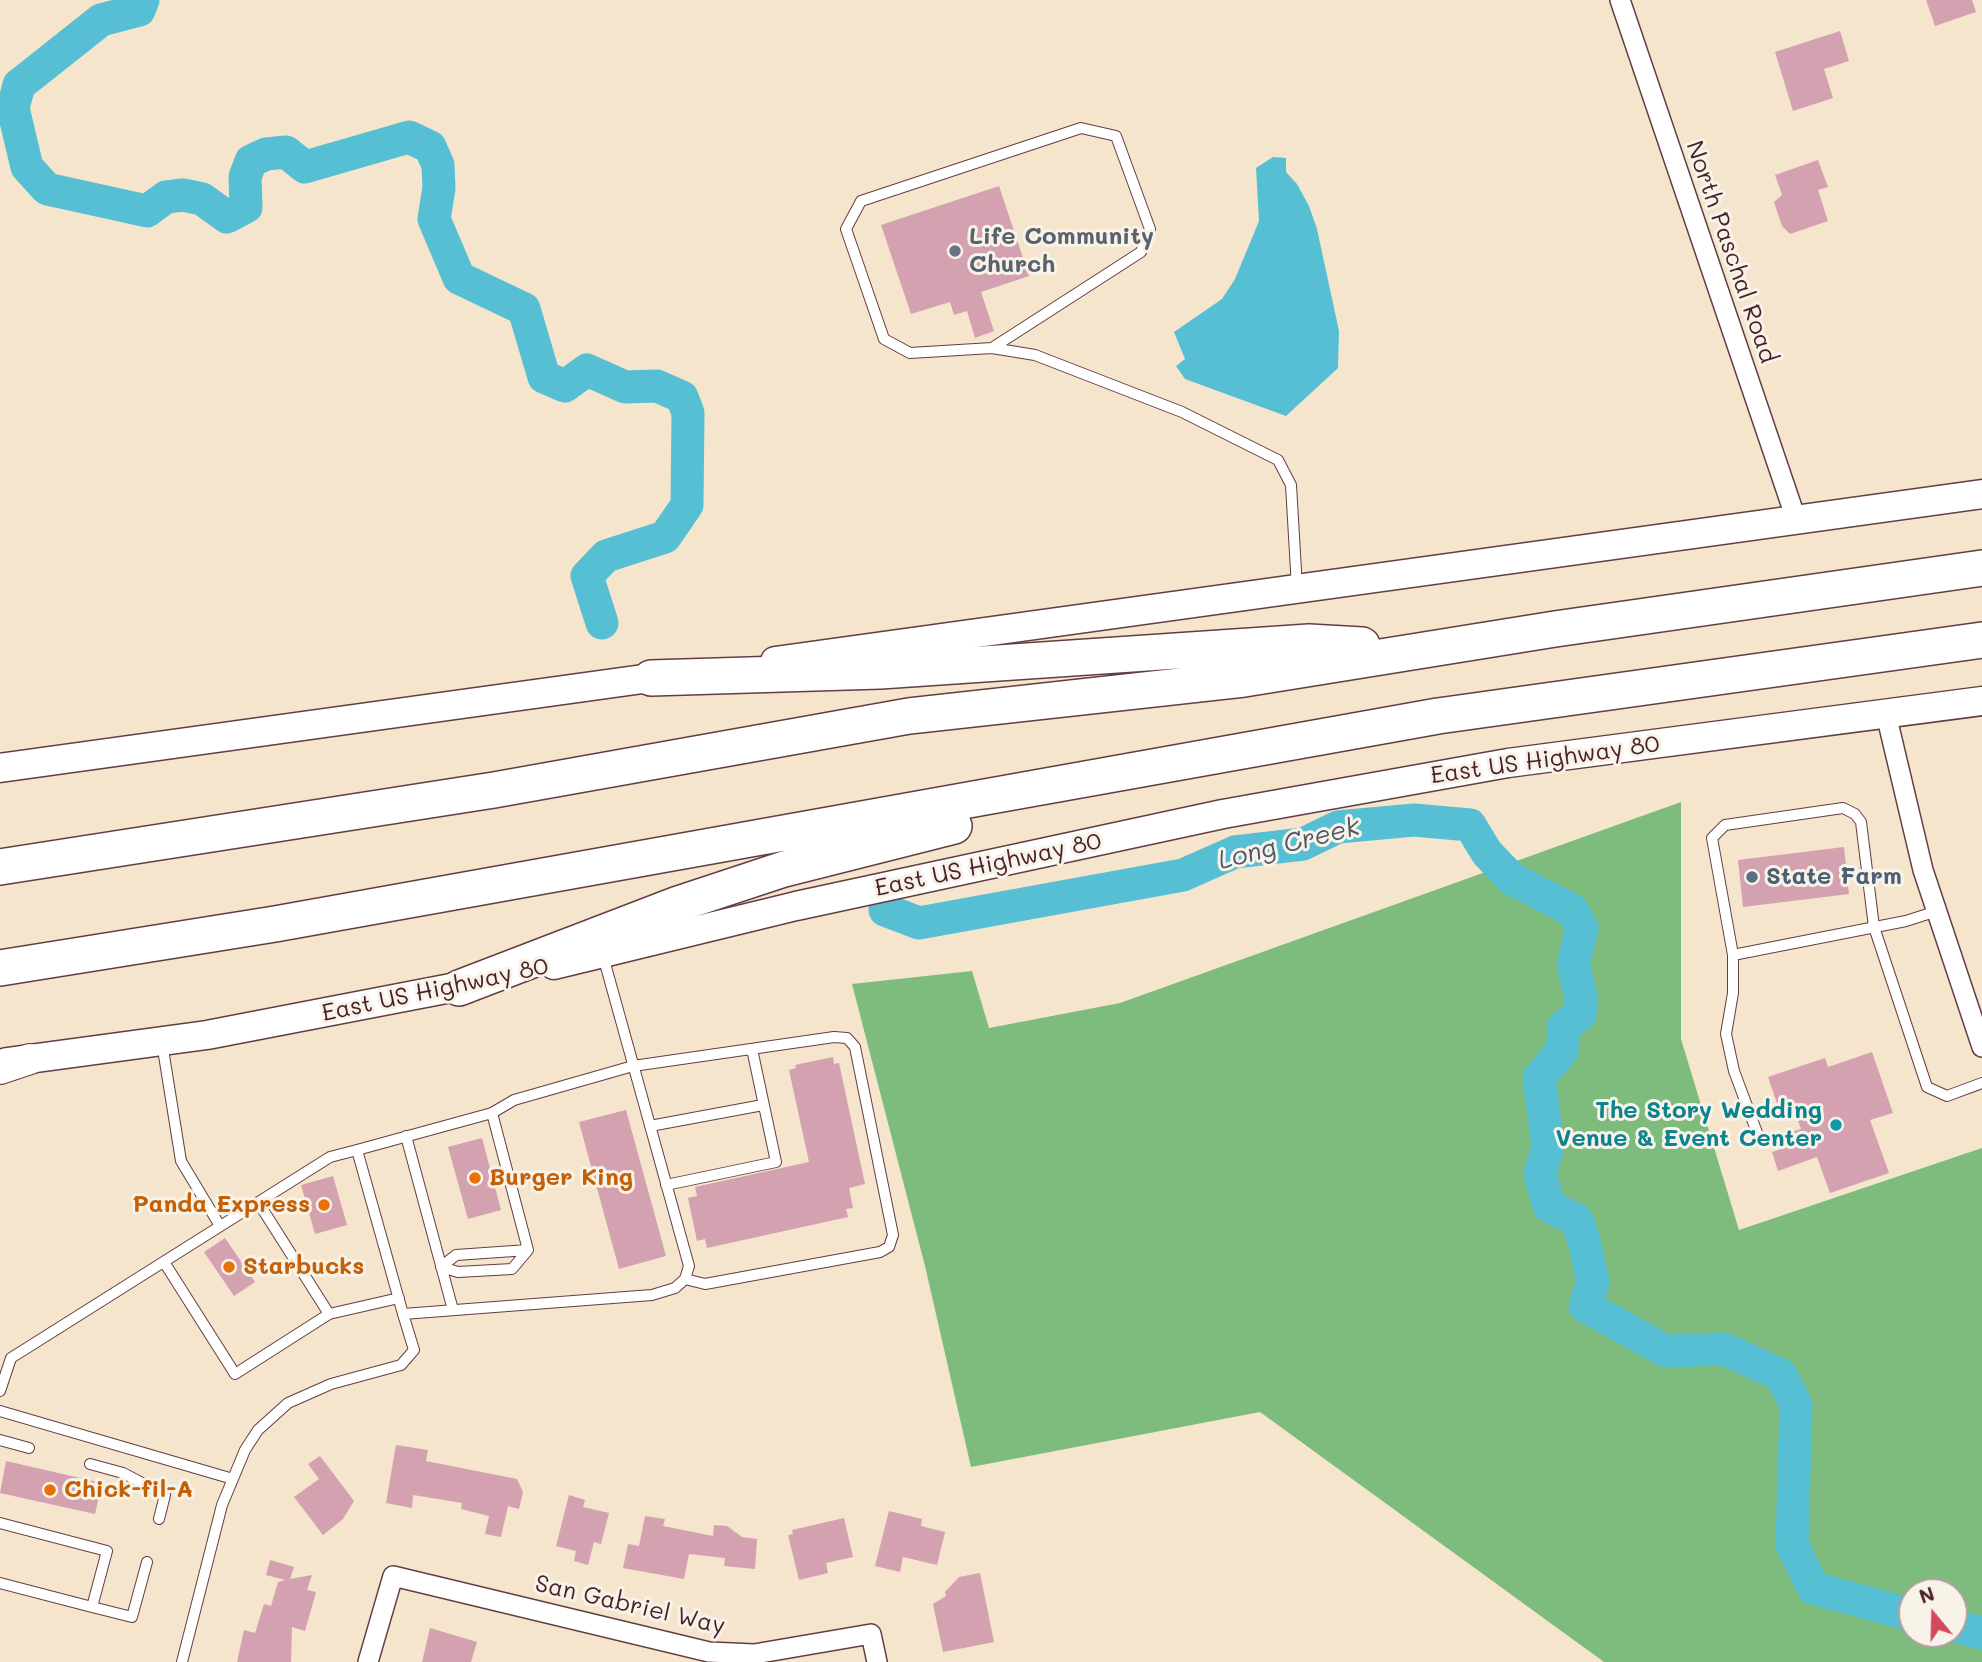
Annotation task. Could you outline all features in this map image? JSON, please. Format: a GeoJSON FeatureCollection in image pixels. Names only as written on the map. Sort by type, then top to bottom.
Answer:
{"type":"FeatureCollection","features":[{"type":"Feature","properties":{"kind":"highway"},"geometry":{"type":"LineString","coordinates":[[0,867],[494,790],[909,716],[1244,679],[1429,649],[1982,568]]}},
{"type":"Feature","properties":{"kind":"highway"},"geometry":{"type":"LineString","coordinates":[[0,968],[275,924],[1438,716],[1982,640]]}},
{"type":"Feature","properties":{"kind":"highway"},"geometry":{"type":"LineString","coordinates":[[651,678],[880,671],[1309,642],[1429,649]]}},
{"type":"Feature","properties":{"kind":"highway"},"geometry":{"type":"LineString","coordinates":[[459,988],[678,904],[784,869],[908,836],[1438,716]]}},
{"type":"Feature","properties":{"kind":"main road"},"geometry":{"type":"LineString","coordinates":[[0,768],[1982,494]]}},
{"type":"Feature","properties":{"kind":"main road","name":"East US Highway 80"},"geometry":{"type":"LineString","coordinates":[[0,1063],[162,1041],[459,988],[796,906],[1223,814],[1508,763],[1982,701]]}},
{"type":"Feature","properties":{"kind":"main road"},"geometry":{"type":"LineString","coordinates":[[0,1051],[30,1059]]}},
{"type":"Feature","properties":{"kind":"main road"},"geometry":{"type":"LineString","coordinates":[[0,1069],[30,1059]]}},
{"type":"Feature","properties":{"kind":"street","name":"North Paschal Road"},"geometry":{"type":"LineString","coordinates":[[1620,0],[1796,519]]}},
{"type":"Feature","properties":{"kind":"street"},"geometry":{"type":"LineString","coordinates":[[1886,714],[1923,870],[1982,1047]]}},
{"type":"Feature","properties":{"kind":"street","name":"San Gabriel Way"},"geometry":{"type":"LineString","coordinates":[[368,1662],[393,1576],[709,1652],[754,1654],[871,1633],[877,1662]]}},
{"type":"Feature","properties":{"kind":"lane"},"geometry":{"type":"LineString","coordinates":[[992,348],[1141,252],[1150,229],[1116,136],[1081,128],[861,201],[846,229],[884,338],[910,353],[992,348],[1035,355],[1182,412],[1278,460],[1291,485],[1297,588]]}},
{"type":"Feature","properties":{"kind":"lane"},"geometry":{"type":"LineString","coordinates":[[1759,1139],[1734,1071],[1726,1034],[1733,993],[1733,955],[1712,838],[1725,825],[1843,808],[1855,814],[1861,822],[1874,927],[1927,1087],[1947,1096],[1982,1083]]}},
{"type":"Feature","properties":{"kind":"lane"},"geometry":{"type":"LineString","coordinates":[[1733,955],[1874,927],[1937,911]]}},
{"type":"Feature","properties":{"kind":"lane"},"geometry":{"type":"LineString","coordinates":[[403,1314],[652,1295],[675,1287],[685,1279],[689,1266],[602,954]]}},
{"type":"Feature","properties":{"kind":"lane"},"geometry":{"type":"LineString","coordinates":[[0,1391],[11,1358],[330,1157],[492,1113],[514,1100],[633,1066],[834,1037],[847,1038],[855,1047],[893,1236],[889,1247],[880,1252],[705,1284],[685,1279]]}},
{"type":"Feature","properties":{"kind":"lane"},"geometry":{"type":"LineString","coordinates":[[162,1041],[181,1161],[220,1226]]}},
{"type":"Feature","properties":{"kind":"lane"},"geometry":{"type":"LineString","coordinates":[[666,1185],[776,1162],[752,1049]]}},
{"type":"Feature","properties":{"kind":"lane"},"geometry":{"type":"LineString","coordinates":[[650,1126],[764,1105]]}},
{"type":"Feature","properties":{"kind":"lane"},"geometry":{"type":"LineString","coordinates":[[492,1113],[528,1250]]}},
{"type":"Feature","properties":{"kind":"lane"},"geometry":{"type":"LineString","coordinates":[[406,1136],[453,1310]]}},
{"type":"Feature","properties":{"kind":"lane"},"geometry":{"type":"LineString","coordinates":[[182,1662],[222,1505],[258,1430],[288,1403],[331,1384],[401,1365],[414,1350],[357,1150]]}},
{"type":"Feature","properties":{"kind":"lane"},"geometry":{"type":"LineString","coordinates":[[258,1202],[329,1314]]}},
{"type":"Feature","properties":{"kind":"lane"},"geometry":{"type":"LineString","coordinates":[[441,1267],[456,1255],[528,1250]]}},
{"type":"Feature","properties":{"kind":"lane"},"geometry":{"type":"LineString","coordinates":[[441,1267],[458,1272],[512,1269],[528,1250]]}},
{"type":"Feature","properties":{"kind":"lane"},"geometry":{"type":"LineString","coordinates":[[164,1262],[235,1374],[329,1314],[399,1298]]}},
{"type":"Feature","properties":{"kind":"lane"},"geometry":{"type":"LineString","coordinates":[[0,1410],[233,1479]]}},
{"type":"Feature","properties":{"kind":"lane"},"geometry":{"type":"LineString","coordinates":[[0,1440],[29,1448]]}},
{"type":"Feature","properties":{"kind":"lane"},"geometry":{"type":"LineString","coordinates":[[90,1464],[123,1473],[165,1496],[159,1519]]}},
{"type":"Feature","properties":{"kind":"lane"},"geometry":{"type":"LineString","coordinates":[[0,1523],[107,1551],[92,1607]]}},
{"type":"Feature","properties":{"kind":"lane"},"geometry":{"type":"LineString","coordinates":[[0,1583],[132,1617],[147,1562]]}},
{"type":"Feature","properties":{"kind":"green space"},"geometry":{"type":"Polygon","coordinates":[[[1681,802],[1681,1039],[1739,1230],[1982,1148],[1982,1662],[1604,1662],[1260,1412],[971,1467],[925,1266],[852,984],[972,971],[989,1028],[1120,1003],[1681,802]]]}},
{"type":"Feature","properties":{"kind":"water"},"geometry":{"type":"Polygon","coordinates":[[[1273,157],[1286,158],[1286,172],[1297,184],[1309,206],[1317,229],[1339,331],[1338,368],[1286,416],[1185,379],[1176,366],[1185,359],[1174,332],[1222,299],[1235,279],[1259,221],[1256,168],[1273,157]]]}},
{"type":"Feature","properties":{"kind":"building"},"geometry":{"type":"Polygon","coordinates":[[[1926,0],[1972,0],[1976,12],[1935,26],[1926,0]]]}},
{"type":"Feature","properties":{"kind":"building"},"geometry":{"type":"Polygon","coordinates":[[[1840,31],[1849,61],[1824,69],[1833,98],[1793,111],[1775,52],[1840,31]]]}},
{"type":"Feature","properties":{"kind":"building"},"geometry":{"type":"Polygon","coordinates":[[[1818,160],[1828,187],[1818,190],[1828,221],[1790,234],[1782,226],[1774,202],[1782,195],[1775,175],[1818,160]]]}},
{"type":"Feature","properties":{"kind":"building","name":"Life Community Church"},"geometry":{"type":"Polygon","coordinates":[[[999,186],[1029,276],[981,292],[994,331],[975,338],[967,311],[954,315],[950,302],[911,314],[881,225],[999,186]]]}},
{"type":"Feature","properties":{"kind":"building"},"geometry":{"type":"Polygon","coordinates":[[[1844,847],[1849,894],[1743,907],[1738,860],[1844,847]]]}},
{"type":"Feature","properties":{"kind":"building","name":"The Story Wedding Venue & Event Center"},"geometry":{"type":"Polygon","coordinates":[[[1872,1052],[1893,1113],[1870,1120],[1889,1173],[1830,1193],[1817,1157],[1778,1171],[1772,1152],[1799,1143],[1794,1131],[1801,1129],[1791,1101],[1778,1106],[1768,1077],[1825,1058],[1828,1067],[1872,1052]]]}},
{"type":"Feature","properties":{"kind":"building"},"geometry":{"type":"Polygon","coordinates":[[[833,1057],[834,1064],[839,1063],[865,1184],[849,1188],[853,1208],[846,1209],[848,1217],[707,1248],[705,1239],[697,1241],[688,1198],[697,1196],[695,1187],[809,1162],[789,1070],[796,1068],[795,1065],[833,1057]]]}},
{"type":"Feature","properties":{"kind":"building"},"geometry":{"type":"Polygon","coordinates":[[[626,1110],[666,1256],[619,1269],[579,1122],[626,1110]]]}},
{"type":"Feature","properties":{"kind":"building","name":"Burger King"},"geometry":{"type":"Polygon","coordinates":[[[482,1138],[501,1210],[468,1219],[448,1147],[482,1138]]]}},
{"type":"Feature","properties":{"kind":"building","name":"Panda Express"},"geometry":{"type":"Polygon","coordinates":[[[333,1176],[347,1225],[315,1234],[301,1185],[333,1176]]]}},
{"type":"Feature","properties":{"kind":"building","name":"Starbucks"},"geometry":{"type":"Polygon","coordinates":[[[225,1238],[255,1282],[234,1296],[204,1252],[225,1238]]]}},
{"type":"Feature","properties":{"kind":"building"},"geometry":{"type":"Polygon","coordinates":[[[396,1445],[428,1450],[426,1461],[517,1479],[523,1492],[519,1509],[508,1506],[501,1537],[485,1534],[489,1516],[461,1509],[462,1503],[413,1495],[412,1508],[386,1503],[396,1445]]]}},
{"type":"Feature","properties":{"kind":"building"},"geometry":{"type":"Polygon","coordinates":[[[320,1456],[354,1501],[343,1519],[323,1535],[294,1497],[319,1479],[308,1464],[320,1456]]]}},
{"type":"Feature","properties":{"kind":"building","name":"Chick-fil-A"},"geometry":{"type":"Polygon","coordinates":[[[6,1461],[102,1483],[95,1514],[0,1493],[6,1461]]]}},
{"type":"Feature","properties":{"kind":"building"},"geometry":{"type":"Polygon","coordinates":[[[569,1495],[585,1500],[583,1507],[609,1513],[601,1544],[594,1542],[588,1565],[574,1561],[576,1551],[556,1546],[569,1495]]]}},
{"type":"Feature","properties":{"kind":"building"},"geometry":{"type":"Polygon","coordinates":[[[889,1511],[922,1519],[921,1526],[945,1532],[937,1565],[903,1557],[900,1572],[875,1566],[889,1511]]]}},
{"type":"Feature","properties":{"kind":"building"},"geometry":{"type":"Polygon","coordinates":[[[645,1516],[665,1519],[663,1526],[713,1536],[714,1525],[727,1526],[742,1537],[757,1539],[755,1569],[724,1566],[725,1558],[689,1554],[684,1579],[623,1568],[628,1544],[639,1546],[645,1516]]]}},
{"type":"Feature","properties":{"kind":"building"},"geometry":{"type":"Polygon","coordinates":[[[844,1518],[853,1557],[826,1563],[828,1573],[799,1580],[788,1535],[793,1534],[792,1530],[844,1518]]]}},
{"type":"Feature","properties":{"kind":"building"},"geometry":{"type":"Polygon","coordinates":[[[270,1560],[294,1567],[290,1579],[312,1575],[307,1590],[316,1592],[305,1631],[292,1627],[291,1662],[237,1662],[244,1630],[255,1633],[264,1604],[271,1606],[278,1582],[285,1580],[266,1575],[270,1560]]]}},
{"type":"Feature","properties":{"kind":"building"},"geometry":{"type":"Polygon","coordinates":[[[980,1573],[994,1642],[943,1652],[933,1604],[946,1596],[945,1592],[959,1577],[980,1573]]]}},
{"type":"Feature","properties":{"kind":"building"},"geometry":{"type":"Polygon","coordinates":[[[430,1628],[477,1642],[471,1662],[422,1662],[430,1628]]]}},
{"type":"Feature","properties":{"kind":"waterway","name":"Long Creek"},"geometry":{"type":"LineString","coordinates":[[143,0],[139,10],[101,20],[19,85],[13,108],[27,167],[47,189],[147,211],[166,197],[183,195],[202,199],[227,217],[246,207],[245,177],[251,161],[266,154],[286,152],[305,167],[409,137],[430,147],[438,165],[439,188],[434,219],[459,278],[524,309],[544,377],[565,386],[587,370],[625,387],[657,386],[682,397],[688,413],[687,505],[665,537],[606,556],[587,576],[602,623]]}},
{"type":"Feature","properties":{"kind":"waterway","name":"Long Creek"},"geometry":{"type":"LineString","coordinates":[[885,910],[919,923],[1183,875],[1235,852],[1303,844],[1338,827],[1414,820],[1470,825],[1487,853],[1512,879],[1572,910],[1582,928],[1573,964],[1581,996],[1580,1015],[1564,1026],[1562,1051],[1539,1078],[1548,1146],[1540,1174],[1549,1206],[1577,1220],[1593,1282],[1585,1306],[1666,1351],[1724,1349],[1781,1375],[1796,1405],[1792,1544],[1813,1588],[1898,1611]]}},
{"type":"Feature","properties":{"kind":"waterway","name":"Long Creek"},"geometry":{"type":"LineString","coordinates":[[1968,1630],[1982,1633]]}},
{"type":"Feature","properties":{"kind":"place","name":"Life Community Church"},"geometry":{"type":"Point","coordinates":[955,251]}},
{"type":"Feature","properties":{"kind":"place","name":"State Farm"},"geometry":{"type":"Point","coordinates":[1752,877]}},
{"type":"Feature","properties":{"kind":"place","name":"The Story Wedding Venue & Event Center"},"geometry":{"type":"Point","coordinates":[1836,1125]}},
{"type":"Feature","properties":{"kind":"place","name":"Burger King"},"geometry":{"type":"Point","coordinates":[475,1178]}},
{"type":"Feature","properties":{"kind":"place","name":"Panda Express"},"geometry":{"type":"Point","coordinates":[324,1205]}},
{"type":"Feature","properties":{"kind":"place","name":"Starbucks"},"geometry":{"type":"Point","coordinates":[229,1267]}},
{"type":"Feature","properties":{"kind":"place","name":"Chick-fil-A"},"geometry":{"type":"Point","coordinates":[50,1490]}}]}
